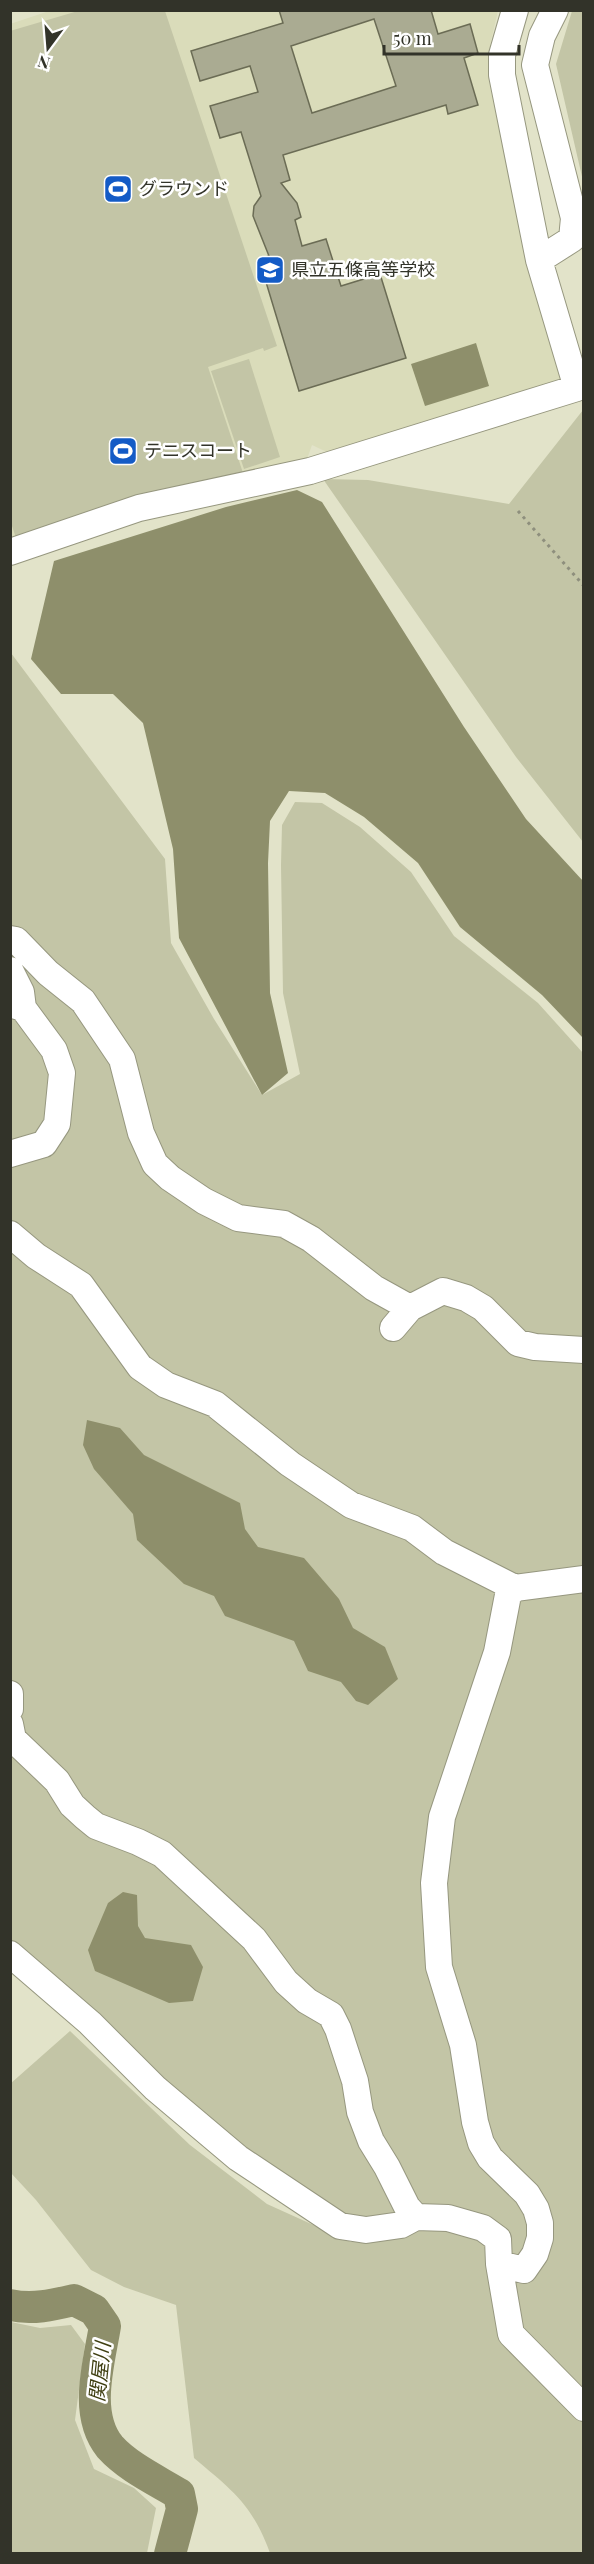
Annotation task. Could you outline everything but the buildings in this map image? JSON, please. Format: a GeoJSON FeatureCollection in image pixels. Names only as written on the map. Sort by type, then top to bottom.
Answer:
{"type":"FeatureCollection","features":[{"type":"Feature","properties":{"kind":"street"},"geometry":{"type":"LineString","coordinates":[[10,552],[140,508],[310,471],[577,388],[538,260],[502,75],[502,55],[515,10]]}},
{"type":"Feature","properties":{"kind":"street"},"geometry":{"type":"LineString","coordinates":[[538,260],[572,239],[574,218],[535,65],[542,36],[555,10]]}},
{"type":"Feature","properties":{"kind":"street"},"geometry":{"type":"LineString","coordinates":[[10,939],[16,940],[48,974],[83,1001],[122,1059],[141,1133],[155,1164],[170,1178],[204,1201],[238,1218],[284,1224],[310,1239],[374,1288],[410,1308]]}},
{"type":"Feature","properties":{"kind":"street"},"geometry":{"type":"LineString","coordinates":[[10,970],[21,992],[17,1006],[54,1050],[62,1073],[57,1124],[44,1144],[10,1154]]}},
{"type":"Feature","properties":{"kind":"street"},"geometry":{"type":"LineString","coordinates":[[10,1234],[36,1256],[81,1285],[140,1367],[166,1385],[215,1404],[290,1464],[351,1505],[412,1528],[444,1552],[515,1588],[584,1578]]}},
{"type":"Feature","properties":{"kind":"street"},"geometry":{"type":"LineString","coordinates":[[393,1328],[410,1308],[443,1291],[466,1298],[483,1308],[518,1343],[535,1347],[584,1350]]}},
{"type":"Feature","properties":{"kind":"street"},"geometry":{"type":"LineString","coordinates":[[499,2264],[524,2270],[535,2253],[540,2238],[540,2223],[536,2209],[526,2194],[490,2158],[475,2122],[463,2045],[439,1967],[434,1883],[442,1817],[497,1652],[508,1595],[515,1588]]}},
{"type":"Feature","properties":{"kind":"street"},"geometry":{"type":"LineString","coordinates":[[10,1694],[10,1709]]}},
{"type":"Feature","properties":{"kind":"street"},"geometry":{"type":"LineString","coordinates":[[10,1724],[13,1739],[57,1781],[72,1804],[96,1826],[162,1854],[254,1939],[286,1982],[307,2001],[331,2015],[355,2081],[360,2112],[371,2141],[407,2207],[416,2217]]}},
{"type":"Feature","properties":{"kind":"street"},"geometry":{"type":"LineString","coordinates":[[10,1954],[90,2023],[155,2088],[238,2158],[340,2226],[366,2230],[401,2225],[416,2217],[448,2218],[483,2228],[498,2240],[499,2264],[511,2334],[584,2408]]}},
{"type":"Feature","properties":{"kind":"path"},"geometry":{"type":"LineString","coordinates":[[518,511],[584,586]]}},
{"type":"Feature","properties":{"kind":"shaded area","name":"県立五條高等学校"},"geometry":{"type":"Polygon","coordinates":[[[52,10],[498,11],[490,45],[489,82],[522,239],[563,385],[329,453],[312,445],[306,462],[14,545],[10,533],[10,24],[52,10]]]}},
{"type":"Feature","properties":{"kind":"shaded area","name":"グラウンド"},"geometry":{"type":"Polygon","coordinates":[[[78,11],[165,11],[277,346],[264,351],[263,348],[208,367],[243,473],[16,538],[10,520],[10,31],[78,11]]]}},
{"type":"Feature","properties":{"kind":"shaded area"},"geometry":{"type":"Polygon","coordinates":[[[572,11],[583,11],[583,181],[556,64],[572,11]]]}},
{"type":"Feature","properties":{"kind":"shaded area"},"geometry":{"type":"Polygon","coordinates":[[[476,343],[489,386],[425,406],[411,364],[476,343]]]}},
{"type":"Feature","properties":{"kind":"shaded area"},"geometry":{"type":"Polygon","coordinates":[[[249,359],[280,457],[244,469],[211,371],[249,359]]]}},
{"type":"Feature","properties":{"kind":"shaded area"},"geometry":{"type":"Polygon","coordinates":[[[583,410],[583,842],[516,757],[323,479],[368,480],[509,504],[583,410]]]}},
{"type":"Feature","properties":{"kind":"shaded area"},"geometry":{"type":"Polygon","coordinates":[[[297,490],[322,502],[464,727],[526,819],[583,881],[583,1038],[542,995],[460,927],[418,863],[364,817],[325,793],[289,791],[270,821],[268,863],[270,993],[288,1073],[262,1095],[179,938],[173,849],[143,723],[113,694],[61,694],[31,659],[54,561],[226,507],[297,490]]]}},
{"type":"Feature","properties":{"kind":"shaded area"},"geometry":{"type":"Polygon","coordinates":[[[11,653],[165,859],[171,943],[214,1019],[262,1095],[300,1074],[283,993],[282,825],[295,802],[322,803],[360,827],[411,872],[454,936],[538,1003],[583,1053],[583,2553],[270,2553],[256,2522],[240,2500],[194,2458],[176,2305],[124,2287],[91,2270],[36,2200],[11,2173],[10,2084],[70,2031],[190,2145],[267,2204],[351,2242],[363,2237],[318,2220],[11,1942],[11,653]]]}},
{"type":"Feature","properties":{"kind":"shaded area"},"geometry":{"type":"Polygon","coordinates":[[[87,1420],[120,1428],[144,1455],[240,1503],[245,1529],[258,1547],[304,1558],[339,1599],[353,1628],[385,1647],[398,1679],[368,1705],[356,1701],[341,1682],[308,1671],[294,1641],[225,1616],[214,1596],[184,1584],[137,1540],[133,1514],[94,1469],[83,1445],[87,1420]]]}},
{"type":"Feature","properties":{"kind":"shaded area"},"geometry":{"type":"Polygon","coordinates":[[[123,1892],[137,1895],[138,1926],[145,1938],[191,1945],[203,1967],[193,2001],[169,2003],[95,1971],[88,1950],[108,1903],[123,1892]]]}},
{"type":"Feature","properties":{"kind":"shaded area"},"geometry":{"type":"Polygon","coordinates":[[[11,2322],[40,2328],[71,2325],[85,2344],[75,2420],[94,2469],[134,2488],[156,2508],[147,2553],[11,2553],[11,2322]]]}},
{"type":"Feature","properties":{"kind":"waterway","name":"関屋川"},"geometry":{"type":"LineString","coordinates":[[10,2305],[34,2307],[74,2300],[94,2310],[105,2326],[95,2388],[97,2419],[102,2434],[117,2454],[143,2473],[179,2494],[182,2509],[170,2554]]}},
{"type":"Feature","properties":{"kind":"place","name":"グラウンド"},"geometry":{"type":"Point","coordinates":[118,189]}},
{"type":"Feature","properties":{"kind":"place","name":"県立五條高等学校"},"geometry":{"type":"Point","coordinates":[270,270]}},
{"type":"Feature","properties":{"kind":"place","name":"テニスコート"},"geometry":{"type":"Point","coordinates":[123,451]}}]}
